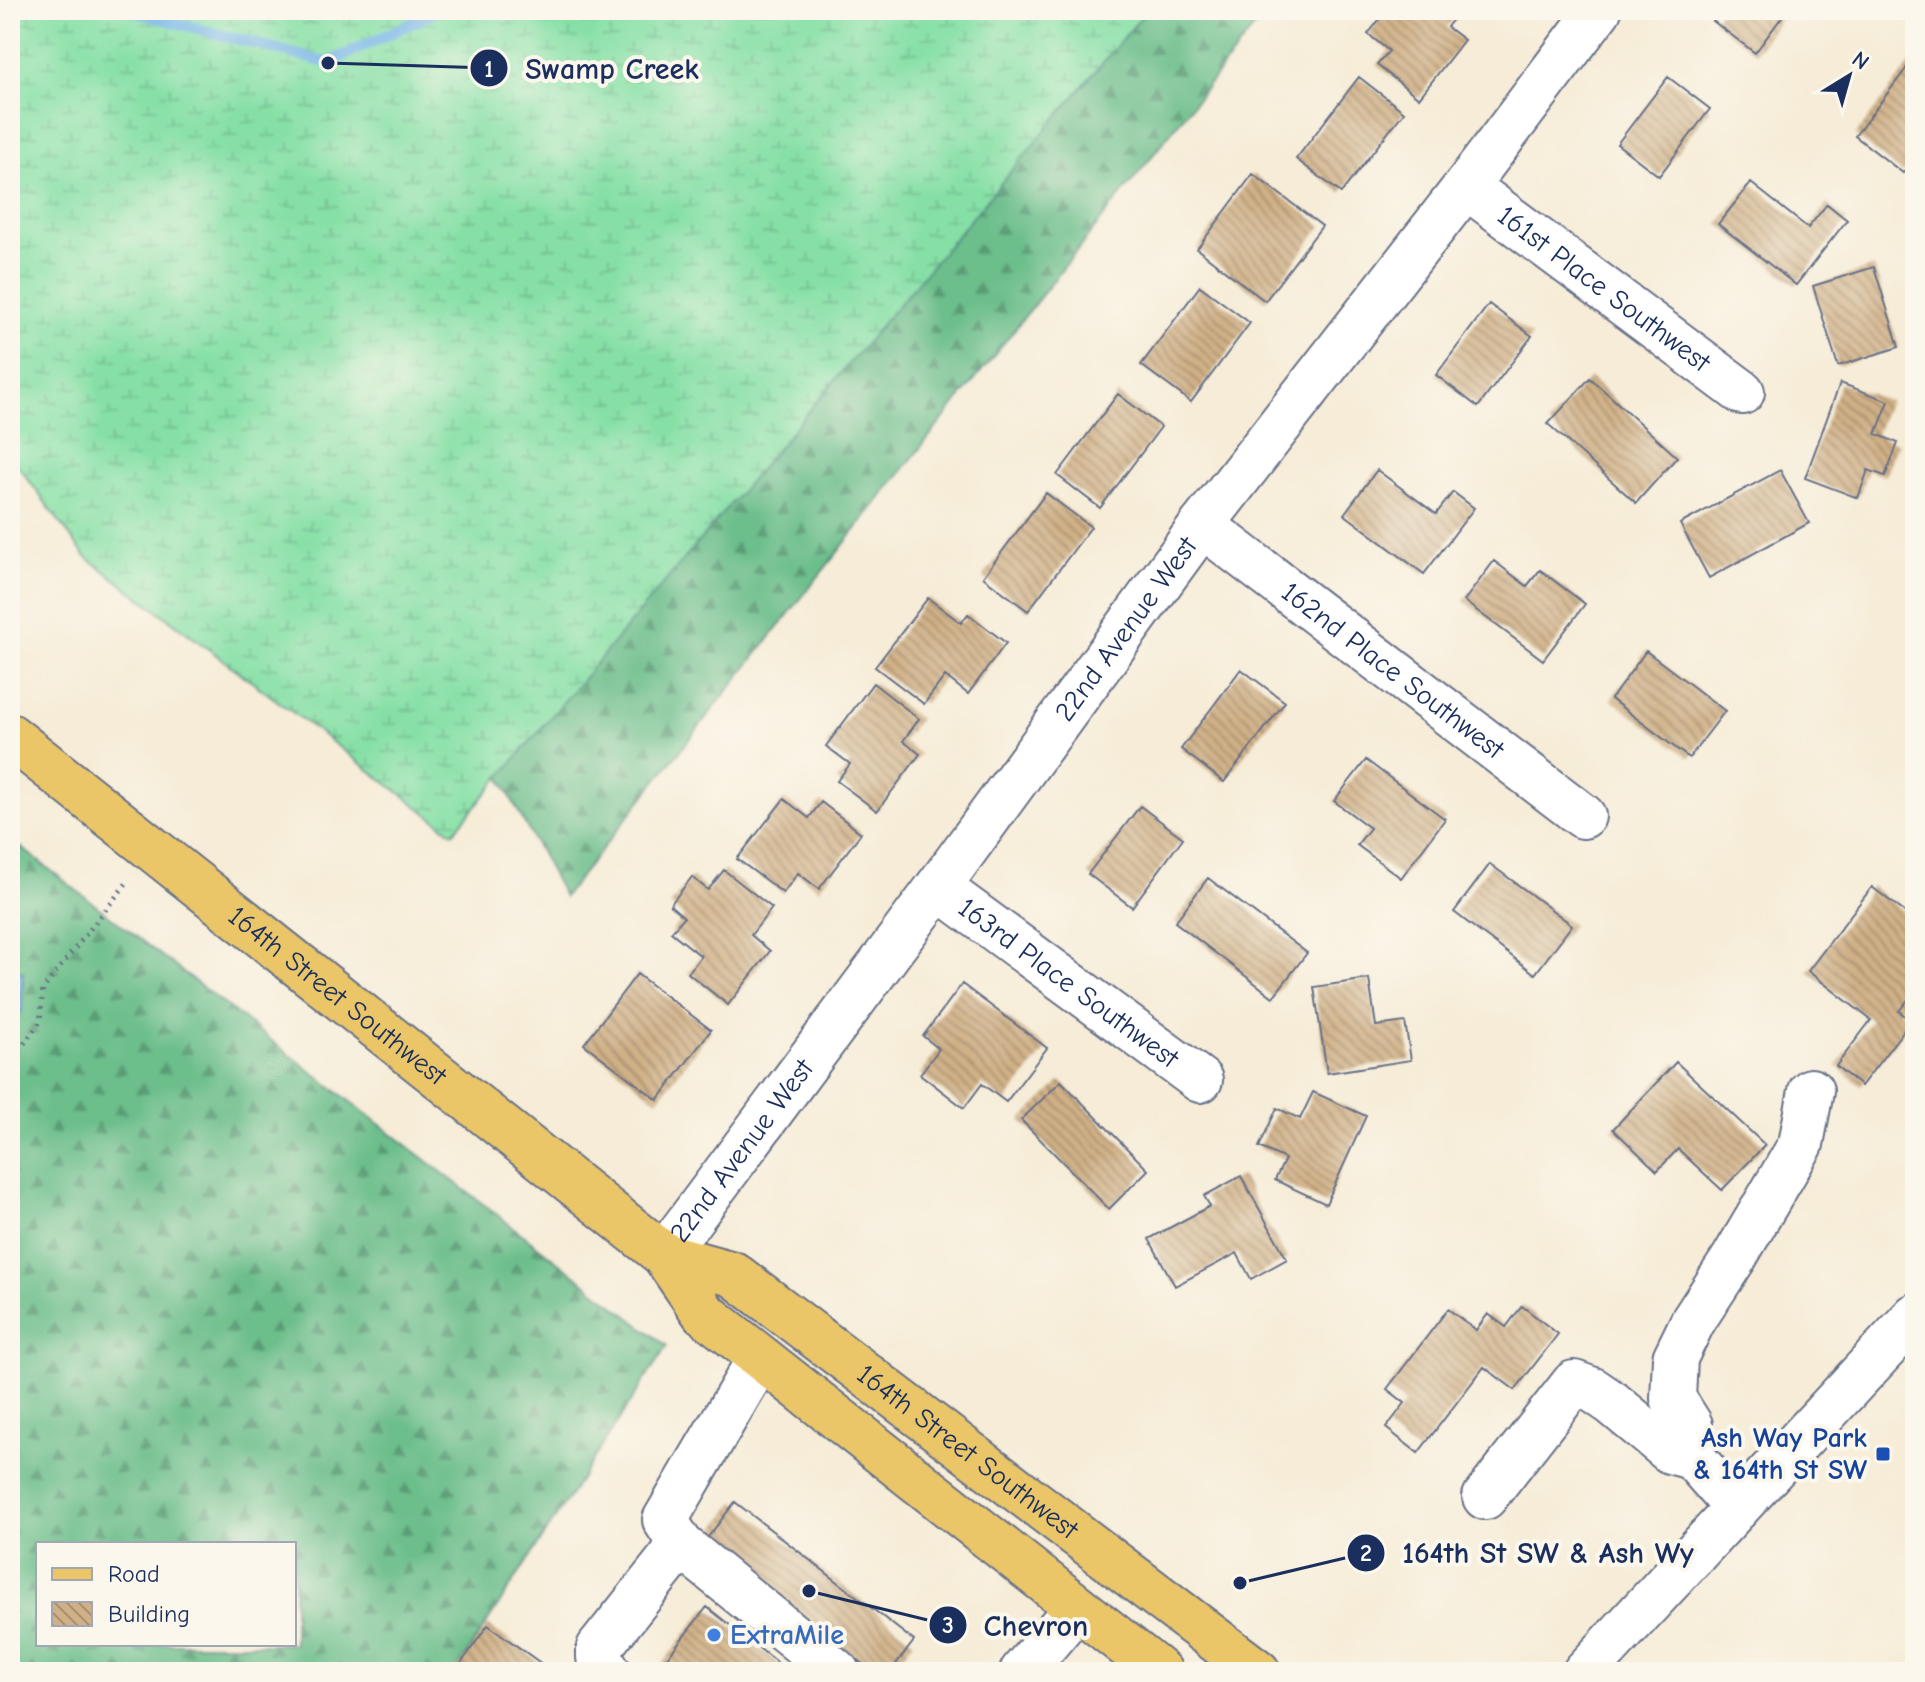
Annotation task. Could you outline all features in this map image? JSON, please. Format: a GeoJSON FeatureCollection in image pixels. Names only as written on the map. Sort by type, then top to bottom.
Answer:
{"type":"FeatureCollection","features":[{"type":"Feature","properties":{"kind":"main road","name":"164th Street Southwest"},"geometry":{"type":"LineString","coordinates":[[10,736],[664,1255],[704,1313],[1160,1672]]}},
{"type":"Feature","properties":{"kind":"main road","name":"164th Street Southwest"},"geometry":{"type":"LineString","coordinates":[[664,1255],[733,1274],[1258,1672]]}},
{"type":"Feature","properties":{"kind":"street","name":"22nd Avenue West"},"geometry":{"type":"LineString","coordinates":[[664,1255],[1202,525],[1599,10]]}},
{"type":"Feature","properties":{"kind":"street","name":"161st Place Southwest"},"geometry":{"type":"LineString","coordinates":[[1466,186],[1742,392]]}},
{"type":"Feature","properties":{"kind":"street","name":"162nd Place Southwest"},"geometry":{"type":"LineString","coordinates":[[1202,525],[1583,816]]}},
{"type":"Feature","properties":{"kind":"street","name":"163rd Place Southwest"},"geometry":{"type":"LineString","coordinates":[[938,887],[1200,1080]]}},
{"type":"Feature","properties":{"kind":"street"},"geometry":{"type":"LineString","coordinates":[[1692,1457],[1690,1425],[1673,1398],[1675,1358],[1693,1321],[1801,1144],[1811,1091]]}},
{"type":"Feature","properties":{"kind":"street"},"geometry":{"type":"LineString","coordinates":[[1585,1672],[1915,1316]]}},
{"type":"Feature","properties":{"kind":"street"},"geometry":{"type":"LineString","coordinates":[[760,1358],[665,1520],[681,1545],[837,1672]]}},
{"type":"Feature","properties":{"kind":"street"},"geometry":{"type":"LineString","coordinates":[[1485,1497],[1574,1383],[1593,1390],[1670,1451],[1692,1457],[1737,1508]]}},
{"type":"Feature","properties":{"kind":"street"},"geometry":{"type":"LineString","coordinates":[[604,1660],[681,1545]]}},
{"type":"Feature","properties":{"kind":"street"},"geometry":{"type":"LineString","coordinates":[[1022,1672],[1077,1607]]}},
{"type":"Feature","properties":{"kind":"path"},"geometry":{"type":"LineString","coordinates":[[10,1063],[40,1022],[43,989],[153,850]]}},
{"type":"Feature","properties":{"kind":"green space"},"geometry":{"type":"Polygon","coordinates":[[[10,10],[1147,10],[453,833],[85,556],[10,455],[10,10]]]}},
{"type":"Feature","properties":{"kind":"green space"},"geometry":{"type":"Polygon","coordinates":[[[689,10],[1268,10],[564,897],[367,528],[689,10]]]}},
{"type":"Feature","properties":{"kind":"green space"},"geometry":{"type":"Polygon","coordinates":[[[10,839],[667,1346],[455,1672],[10,1672],[10,839]]]}},
{"type":"Feature","properties":{"kind":"water"},"geometry":{"type":"Polygon","coordinates":[[[10,969],[23,972],[22,1010],[10,1026],[10,969]]]}},
{"type":"Feature","properties":{"kind":"building"},"geometry":{"type":"Polygon","coordinates":[[[1387,10],[1460,10],[1447,27],[1464,40],[1419,98],[1377,65],[1389,51],[1368,34],[1387,10]]]}},
{"type":"Feature","properties":{"kind":"building"},"geometry":{"type":"Polygon","coordinates":[[[1721,10],[1787,10],[1755,53],[1713,21],[1721,10]]]}},
{"type":"Feature","properties":{"kind":"building"},"geometry":{"type":"Polygon","coordinates":[[[1912,61],[1915,63],[1915,158],[1903,173],[1855,136],[1912,61]]]}},
{"type":"Feature","properties":{"kind":"building"},"geometry":{"type":"Polygon","coordinates":[[[1359,77],[1404,112],[1341,193],[1296,159],[1359,77]]]}},
{"type":"Feature","properties":{"kind":"building"},"geometry":{"type":"Polygon","coordinates":[[[1668,77],[1710,109],[1659,176],[1617,144],[1668,77]]]}},
{"type":"Feature","properties":{"kind":"building"},"geometry":{"type":"Polygon","coordinates":[[[1253,174],[1322,226],[1265,301],[1197,249],[1253,174]]]}},
{"type":"Feature","properties":{"kind":"building"},"geometry":{"type":"Polygon","coordinates":[[[1751,183],[1808,228],[1827,204],[1847,220],[1796,285],[1718,224],[1751,183]]]}},
{"type":"Feature","properties":{"kind":"building"},"geometry":{"type":"Polygon","coordinates":[[[1874,267],[1899,347],[1838,366],[1813,286],[1874,267]]]}},
{"type":"Feature","properties":{"kind":"building"},"geometry":{"type":"Polygon","coordinates":[[[1200,286],[1250,323],[1191,402],[1141,365],[1200,286]]]}},
{"type":"Feature","properties":{"kind":"building"},"geometry":{"type":"Polygon","coordinates":[[[1489,304],[1532,336],[1478,407],[1436,375],[1489,304]]]}},
{"type":"Feature","properties":{"kind":"building"},"geometry":{"type":"Polygon","coordinates":[[[1590,378],[1677,457],[1636,503],[1548,424],[1590,378]]]}},
{"type":"Feature","properties":{"kind":"building"},"geometry":{"type":"Polygon","coordinates":[[[1840,383],[1889,401],[1876,434],[1898,443],[1885,476],[1868,470],[1858,498],[1805,478],[1840,383]]]}},
{"type":"Feature","properties":{"kind":"building"},"geometry":{"type":"Polygon","coordinates":[[[1118,394],[1161,427],[1100,508],[1057,475],[1118,394]]]}},
{"type":"Feature","properties":{"kind":"building"},"geometry":{"type":"Polygon","coordinates":[[[1377,470],[1436,514],[1453,492],[1474,508],[1424,574],[1344,514],[1377,470]]]}},
{"type":"Feature","properties":{"kind":"building"},"geometry":{"type":"Polygon","coordinates":[[[1780,470],[1809,523],[1709,578],[1680,524],[1780,470]]]}},
{"type":"Feature","properties":{"kind":"building"},"geometry":{"type":"Polygon","coordinates":[[[1046,493],[1091,527],[1028,611],[983,577],[1046,493]]]}},
{"type":"Feature","properties":{"kind":"building"},"geometry":{"type":"Polygon","coordinates":[[[1494,561],[1527,586],[1540,570],[1585,604],[1543,660],[1464,601],[1494,561]]]}},
{"type":"Feature","properties":{"kind":"building"},"geometry":{"type":"Polygon","coordinates":[[[928,598],[961,623],[968,614],[1006,643],[968,694],[945,676],[924,704],[875,667],[928,598]]]}},
{"type":"Feature","properties":{"kind":"building"},"geometry":{"type":"Polygon","coordinates":[[[1646,651],[1725,711],[1689,758],[1611,699],[1646,651]]]}},
{"type":"Feature","properties":{"kind":"building"},"geometry":{"type":"Polygon","coordinates":[[[1241,669],[1285,702],[1224,782],[1181,749],[1241,669]]]}},
{"type":"Feature","properties":{"kind":"building"},"geometry":{"type":"Polygon","coordinates":[[[873,683],[919,719],[903,741],[920,754],[877,811],[837,781],[850,764],[826,746],[873,683]]]}},
{"type":"Feature","properties":{"kind":"building"},"geometry":{"type":"Polygon","coordinates":[[[1366,760],[1445,819],[1401,878],[1357,845],[1370,828],[1334,801],[1366,760]]]}},
{"type":"Feature","properties":{"kind":"building"},"geometry":{"type":"Polygon","coordinates":[[[784,799],[809,818],[821,802],[861,833],[819,889],[798,873],[783,893],[737,859],[784,799]]]}},
{"type":"Feature","properties":{"kind":"building"},"geometry":{"type":"Polygon","coordinates":[[[1140,806],[1183,838],[1132,907],[1088,874],[1140,806]]]}},
{"type":"Feature","properties":{"kind":"building"},"geometry":{"type":"Polygon","coordinates":[[[1490,864],[1572,925],[1535,974],[1454,912],[1490,864]]]}},
{"type":"Feature","properties":{"kind":"building"},"geometry":{"type":"Polygon","coordinates":[[[724,870],[772,908],[751,935],[770,951],[728,1005],[688,973],[701,956],[671,932],[684,917],[670,905],[692,877],[708,890],[724,870]]]}},
{"type":"Feature","properties":{"kind":"building"},"geometry":{"type":"Polygon","coordinates":[[[1208,878],[1307,953],[1273,997],[1175,922],[1208,878]]]}},
{"type":"Feature","properties":{"kind":"building"},"geometry":{"type":"Polygon","coordinates":[[[1872,887],[1915,920],[1915,991],[1899,1011],[1911,1021],[1861,1086],[1836,1066],[1871,1020],[1808,971],[1872,887]]]}},
{"type":"Feature","properties":{"kind":"building"},"geometry":{"type":"Polygon","coordinates":[[[637,974],[711,1030],[658,1100],[584,1044],[637,974]]]}},
{"type":"Feature","properties":{"kind":"building"},"geometry":{"type":"Polygon","coordinates":[[[1369,979],[1376,1026],[1405,1022],[1411,1060],[1327,1073],[1314,987],[1369,979]]]}},
{"type":"Feature","properties":{"kind":"building"},"geometry":{"type":"Polygon","coordinates":[[[962,984],[1047,1048],[1006,1102],[982,1084],[964,1108],[920,1074],[939,1049],[923,1036],[962,984]]]}},
{"type":"Feature","properties":{"kind":"building"},"geometry":{"type":"Polygon","coordinates":[[[1676,1062],[1765,1145],[1722,1190],[1678,1149],[1657,1171],[1613,1129],[1676,1062]]]}},
{"type":"Feature","properties":{"kind":"building"},"geometry":{"type":"Polygon","coordinates":[[[1061,1081],[1148,1170],[1109,1209],[1021,1120],[1061,1081]]]}},
{"type":"Feature","properties":{"kind":"building"},"geometry":{"type":"Polygon","coordinates":[[[1313,1092],[1366,1116],[1326,1204],[1275,1180],[1285,1159],[1259,1147],[1277,1108],[1300,1119],[1313,1092]]]}},
{"type":"Feature","properties":{"kind":"building"},"geometry":{"type":"Polygon","coordinates":[[[1241,1176],[1287,1259],[1251,1279],[1237,1253],[1175,1286],[1149,1239],[1210,1206],[1204,1196],[1241,1176]]]}},
{"type":"Feature","properties":{"kind":"building"},"geometry":{"type":"Polygon","coordinates":[[[1522,1306],[1558,1334],[1515,1390],[1484,1367],[1418,1453],[1386,1428],[1405,1403],[1387,1389],[1448,1309],[1476,1330],[1488,1314],[1506,1327],[1522,1306]]]}},
{"type":"Feature","properties":{"kind":"building"},"geometry":{"type":"Polygon","coordinates":[[[735,1502],[914,1641],[890,1672],[873,1672],[705,1541],[735,1502]]]}},
{"type":"Feature","properties":{"kind":"building","name":"ExtraMile"},"geometry":{"type":"Polygon","coordinates":[[[707,1607],[789,1672],[673,1672],[662,1664],[707,1607]]]}},
{"type":"Feature","properties":{"kind":"building"},"geometry":{"type":"Polygon","coordinates":[[[488,1625],[553,1672],[455,1672],[488,1625]]]}},
{"type":"Feature","properties":{"kind":"waterway"},"geometry":{"type":"LineString","coordinates":[[128,10],[328,63],[439,10]]}},
{"type":"Feature","properties":{"kind":"place","name":"Swamp Creek"},"geometry":{"type":"Point","coordinates":[328,63]}},
{"type":"Feature","properties":{"kind":"place","name":"Ash Way Park & 164th St SW"},"geometry":{"type":"Point","coordinates":[1883,1454]}},
{"type":"Feature","properties":{"kind":"place","name":"164th St SW & Ash Wy"},"geometry":{"type":"Point","coordinates":[1240,1583]}},
{"type":"Feature","properties":{"kind":"place","name":"Chevron"},"geometry":{"type":"Point","coordinates":[809,1591]}},
{"type":"Feature","properties":{"kind":"place","name":"ExtraMile"},"geometry":{"type":"Point","coordinates":[714,1635]}}]}
